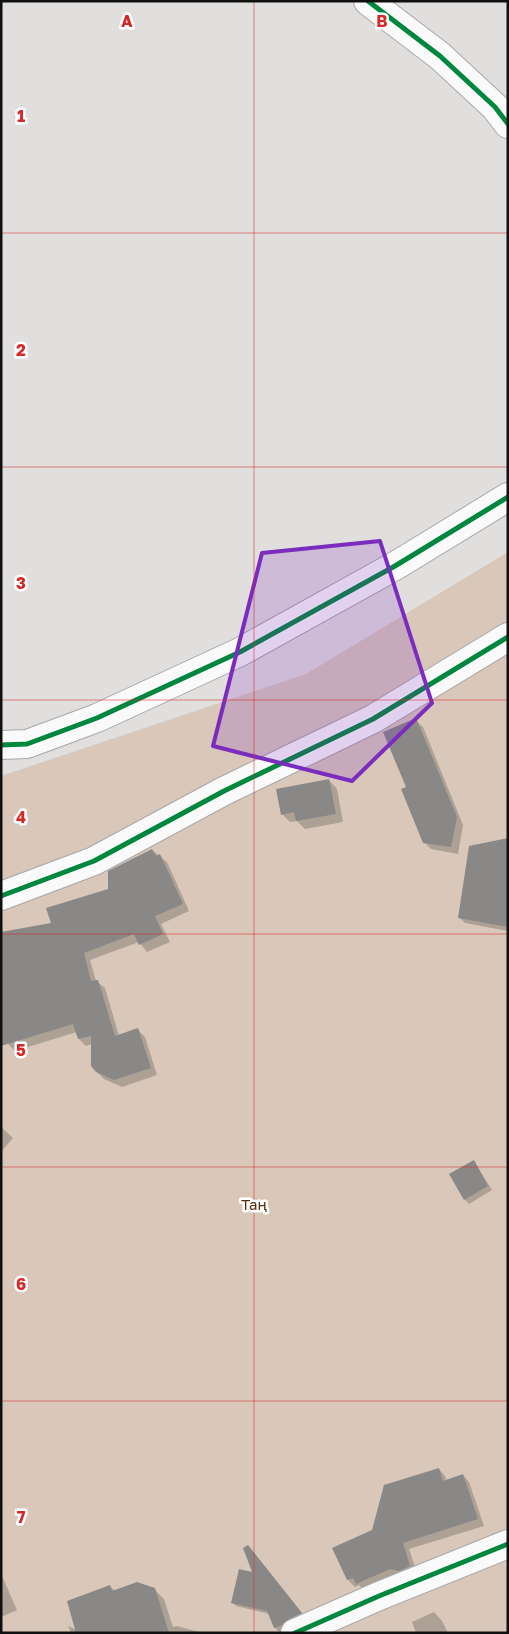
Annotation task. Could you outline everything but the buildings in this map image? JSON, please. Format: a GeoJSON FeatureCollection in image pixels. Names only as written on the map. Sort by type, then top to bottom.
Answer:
{"type":"FeatureCollection","features":[{"type":"Feature","properties":{"kind":"street"},"geometry":{"type":"LineString","coordinates":[[368,1],[440,56],[495,107],[508,124]]}},
{"type":"Feature","properties":{"kind":"street"},"geometry":{"type":"LineString","coordinates":[[1,745],[27,744],[97,718],[240,652],[396,566],[508,496]]}},
{"type":"Feature","properties":{"kind":"street"},"geometry":{"type":"LineString","coordinates":[[1,896],[94,861],[224,791],[372,719],[508,637]]}},
{"type":"Feature","properties":{"kind":"street"},"geometry":{"type":"LineString","coordinates":[[295,1633],[379,1596],[508,1544]]}},
{"type":"Feature","properties":{"kind":"highlighted area"},"geometry":{"type":"Polygon","coordinates":[[[380,541],[432,703],[352,781],[213,746],[262,553],[380,541]]]}},
{"type":"Feature","properties":{"kind":"green space","name":"Таң"},"geometry":{"type":"Polygon","coordinates":[[[508,552],[508,1633],[1,1633],[1,776],[306,674],[508,552]]]}},
{"type":"Feature","properties":{"kind":"cycle path"},"geometry":{"type":"LineString","coordinates":[[368,1],[440,56],[495,107],[508,124]]}},
{"type":"Feature","properties":{"kind":"cycle path"},"geometry":{"type":"LineString","coordinates":[[1,745],[27,744],[97,718],[240,652],[395,566],[508,497]]}},
{"type":"Feature","properties":{"kind":"cycle path"},"geometry":{"type":"LineString","coordinates":[[1,896],[94,861],[224,791],[373,719],[508,637]]}},
{"type":"Feature","properties":{"kind":"cycle path"},"geometry":{"type":"LineString","coordinates":[[295,1633],[379,1596],[508,1544]]}}]}
